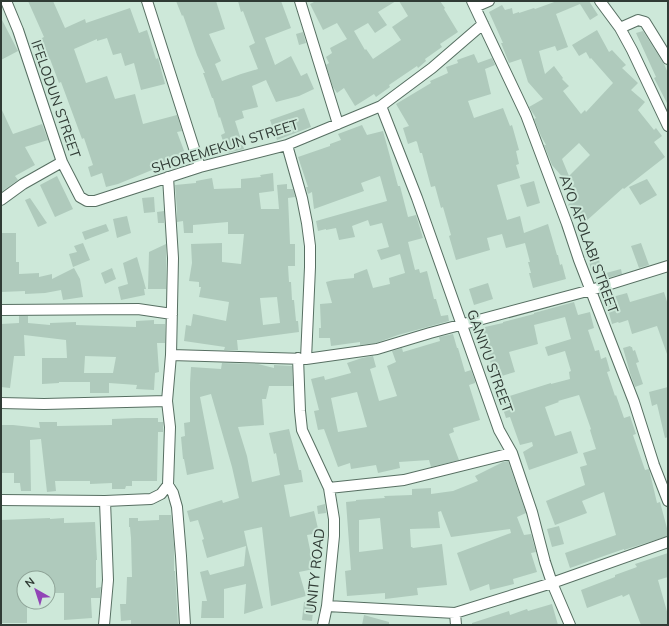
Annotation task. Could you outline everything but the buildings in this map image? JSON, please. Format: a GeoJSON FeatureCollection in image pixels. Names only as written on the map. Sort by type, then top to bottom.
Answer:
{"type":"FeatureCollection","features":[{"type":"Feature","properties":{"kind":"street","name":"IFELODUN STREET"},"geometry":{"type":"LineString","coordinates":[[6,1],[18,30],[62,162],[80,197],[87,201]]}},
{"type":"Feature","properties":{"kind":"street"},"geometry":{"type":"LineString","coordinates":[[147,1],[200,167]]}},
{"type":"Feature","properties":{"kind":"street"},"geometry":{"type":"LineString","coordinates":[[300,1],[338,124]]}},
{"type":"Feature","properties":{"kind":"street"},"geometry":{"type":"LineString","coordinates":[[473,4],[489,1]]}},
{"type":"Feature","properties":{"kind":"street"},"geometry":{"type":"LineString","coordinates":[[600,1],[620,28],[632,50],[668,126]]}},
{"type":"Feature","properties":{"kind":"street","name":"AYO AFOLABI STREET"},"geometry":{"type":"LineString","coordinates":[[473,4],[526,115],[579,260],[634,402],[654,465],[668,501]]}},
{"type":"Feature","properties":{"kind":"street"},"geometry":{"type":"LineString","coordinates":[[620,28],[638,20],[645,22],[668,59]]}},
{"type":"Feature","properties":{"kind":"street","name":"SHOREMEKUN STREET"},"geometry":{"type":"LineString","coordinates":[[87,201],[95,201],[200,167],[287,144],[381,106],[432,68],[483,24]]}},
{"type":"Feature","properties":{"kind":"street","name":"GANIYU STREET"},"geometry":{"type":"LineString","coordinates":[[381,106],[417,198],[499,430],[512,453],[532,512],[544,562],[570,625]]}},
{"type":"Feature","properties":{"kind":"street","name":"UNITY ROAD"},"geometry":{"type":"LineString","coordinates":[[287,144],[302,198],[310,246],[310,267],[302,359],[300,411],[302,430],[329,488],[334,519],[334,536],[327,606],[323,625]]}},
{"type":"Feature","properties":{"kind":"street"},"geometry":{"type":"LineString","coordinates":[[1,200],[23,184],[62,162]]}},
{"type":"Feature","properties":{"kind":"street"},"geometry":{"type":"LineString","coordinates":[[168,177],[173,258],[171,355],[167,401],[170,428],[168,485],[173,494],[177,507],[185,625]]}},
{"type":"Feature","properties":{"kind":"street"},"geometry":{"type":"LineString","coordinates":[[171,355],[302,359],[377,349],[591,290],[668,266]]}},
{"type":"Feature","properties":{"kind":"street"},"geometry":{"type":"LineString","coordinates":[[1,310],[138,309],[172,314]]}},
{"type":"Feature","properties":{"kind":"street"},"geometry":{"type":"LineString","coordinates":[[1,403],[44,404],[167,401]]}},
{"type":"Feature","properties":{"kind":"street"},"geometry":{"type":"LineString","coordinates":[[329,488],[404,480],[512,453]]}},
{"type":"Feature","properties":{"kind":"street"},"geometry":{"type":"LineString","coordinates":[[1,500],[105,501],[151,499],[161,494],[168,485]]}},
{"type":"Feature","properties":{"kind":"street"},"geometry":{"type":"LineString","coordinates":[[104,625],[108,580],[105,501]]}},
{"type":"Feature","properties":{"kind":"street"},"geometry":{"type":"LineString","coordinates":[[327,606],[454,613],[552,583],[668,542]]}},
{"type":"Feature","properties":{"kind":"street"},"geometry":{"type":"LineString","coordinates":[[454,613],[456,625]]}}]}
